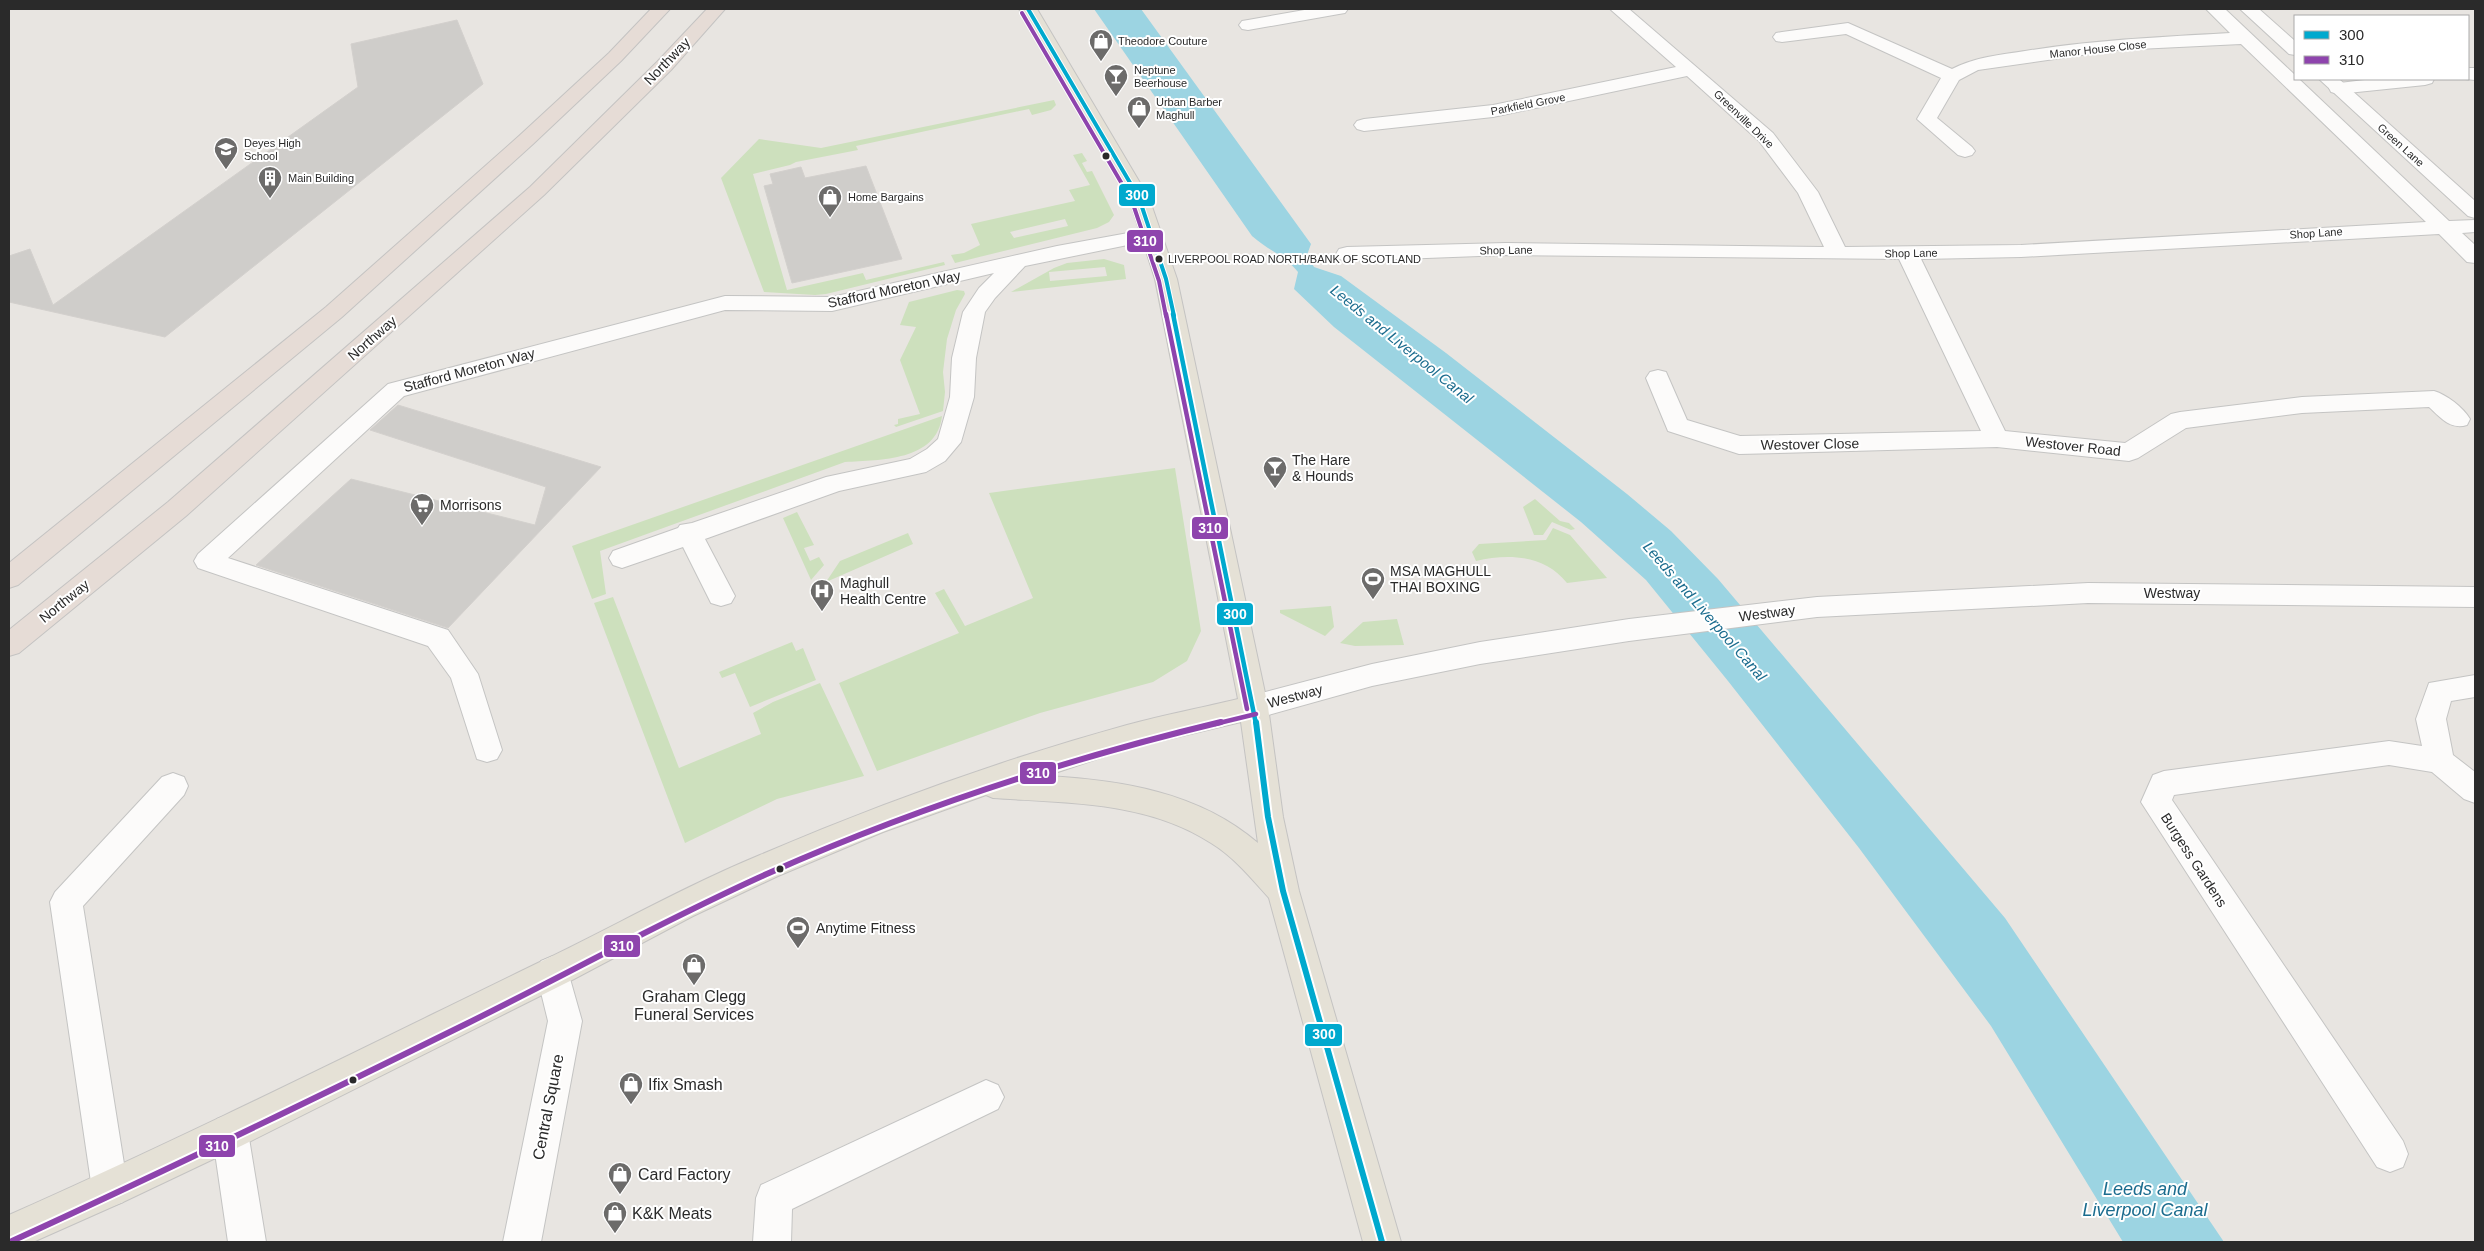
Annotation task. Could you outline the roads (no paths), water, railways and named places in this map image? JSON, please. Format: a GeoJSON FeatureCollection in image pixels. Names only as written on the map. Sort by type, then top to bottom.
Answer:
{"type":"FeatureCollection","features":[{"type":"Feature","properties":{"kind":"highway"},"geometry":{"type":"LineString","coordinates":[[9,578],[334,312],[526,140],[615,57],[661,9]]}},
{"type":"Feature","properties":{"kind":"highway","name":"Northway"},"geometry":{"type":"LineString","coordinates":[[9,646],[177,510],[537,191],[664,66],[716,9]]}},
{"type":"Feature","properties":{"kind":"main road"},"geometry":{"type":"LineString","coordinates":[[1028,9],[1136,193],[1166,278],[1254,707],[1268,817],[1284,891],[1382,1242]]}},
{"type":"Feature","properties":{"kind":"main road","name":"Westway"},"geometry":{"type":"LineString","coordinates":[[9,1234],[230,1132],[682,906],[767,866],[873,822],[981,784],[1142,733],[1254,707]]}},
{"type":"Feature","properties":{"kind":"main road"},"geometry":{"type":"LineString","coordinates":[[981,784],[1116,797],[1179,811],[1223,833],[1254,858],[1284,891]]}},
{"type":"Feature","properties":{"kind":"street"},"geometry":{"type":"LineString","coordinates":[[1248,26],[1290,23],[1340,9]]}},
{"type":"Feature","properties":{"kind":"street","name":"Greenville Drive"},"geometry":{"type":"LineString","coordinates":[[1619,9],[1766,137],[1808,192],[1838,254]]}},
{"type":"Feature","properties":{"kind":"street"},"geometry":{"type":"LineString","coordinates":[[2215,9],[2475,257]]}},
{"type":"Feature","properties":{"kind":"street"},"geometry":{"type":"LineString","coordinates":[[2249,9],[2294,49]]}},
{"type":"Feature","properties":{"kind":"street"},"geometry":{"type":"LineString","coordinates":[[1782,37],[1848,28],[1952,76],[1927,119],[1965,151]]}},
{"type":"Feature","properties":{"kind":"street","name":"Manor House Close"},"geometry":{"type":"LineString","coordinates":[[1952,76],[1973,65],[2054,52],[2117,45],[2246,38]]}},
{"type":"Feature","properties":{"kind":"street","name":"Parkfield Grove"},"geometry":{"type":"LineString","coordinates":[[1376,141],[1359,119],[1493,111],[1690,70]]}},
{"type":"Feature","properties":{"kind":"street"},"geometry":{"type":"LineString","coordinates":[[2333,83],[2402,80]]}},
{"type":"Feature","properties":{"kind":"street","name":"Green Lane"},"geometry":{"type":"LineString","coordinates":[[2333,83],[2475,212]]}},
{"type":"Feature","properties":{"kind":"street","name":"Shop Lane"},"geometry":{"type":"LineString","coordinates":[[1347,254],[1506,249],[1838,254],[2020,251],[2475,226]]}},
{"type":"Feature","properties":{"kind":"street","name":"Stafford Moreton Way"},"geometry":{"type":"LineString","coordinates":[[487,750],[464,674],[438,638],[207,561],[396,390],[725,303],[832,304],[1098,243],[1150,234]]}},
{"type":"Feature","properties":{"kind":"street"},"geometry":{"type":"LineString","coordinates":[[1908,253],[1998,439]]}},
{"type":"Feature","properties":{"kind":"street"},"geometry":{"type":"LineString","coordinates":[[622,558],[690,532],[835,482],[917,466],[936,455],[949,442],[962,398],[964,358],[974,312],[987,293],[1018,261]]}},
{"type":"Feature","properties":{"kind":"street","name":"Westover Close"},"geometry":{"type":"LineString","coordinates":[[1658,378],[1677,425],[1740,445],[1998,439]]}},
{"type":"Feature","properties":{"kind":"street","name":"Westover Road"},"geometry":{"type":"LineString","coordinates":[[1998,439],[2129,452],[2180,420],[2302,405],[2434,399],[2458,419]]}},
{"type":"Feature","properties":{"kind":"street"},"geometry":{"type":"LineString","coordinates":[[690,532],[721,596]]}},
{"type":"Feature","properties":{"kind":"street","name":"Westway"},"geometry":{"type":"LineString","coordinates":[[1254,707],[1372,675],[1480,653],[1629,630],[1817,607],[2088,593],[2475,597]]}},
{"type":"Feature","properties":{"kind":"street"},"geometry":{"type":"LineString","coordinates":[[2475,686],[2439,691],[2431,719],[2440,761],[2475,790]]}},
{"type":"Feature","properties":{"kind":"street","name":"Burgess Gardens"},"geometry":{"type":"LineString","coordinates":[[2390,1154],[2156,802],[2164,784],[2389,753],[2440,761]]}},
{"type":"Feature","properties":{"kind":"street"},"geometry":{"type":"LineString","coordinates":[[110,1189],[66,902],[173,786]]}},
{"type":"Feature","properties":{"kind":"street","name":"Central Square"},"geometry":{"type":"LineString","coordinates":[[522,1242],[565,1021],[553,972]]}},
{"type":"Feature","properties":{"kind":"street"},"geometry":{"type":"LineString","coordinates":[[772,1242],[774,1198],[986,1097]]}},
{"type":"Feature","properties":{"kind":"street"},"geometry":{"type":"LineString","coordinates":[[230,1132],[247,1242]]}},
{"type":"Feature","properties":{"kind":"water","name":"Leeds and Liverpool Canal"},"geometry":{"type":"Polygon","coordinates":[[[1094,9],[1141,9],[1311,244],[1307,255],[1314,267],[1341,276],[1446,353],[1627,494],[1671,531],[1718,579],[2005,918],[2224,1242],[2123,1242],[1991,1026],[1859,848],[1646,580],[1581,522],[1334,327],[1294,289],[1298,272],[1287,261],[1252,236],[1094,9]]]}},
{"type":"Feature","properties":{"kind":"place","name":"Theodore Couture"},"geometry":{"type":"Point","coordinates":[1101,62]}},
{"type":"Feature","properties":{"kind":"place","name":"Neptune Beerhouse"},"geometry":{"type":"Point","coordinates":[1116,97]}},
{"type":"Feature","properties":{"kind":"place","name":"Urban Barber Maghull"},"geometry":{"type":"Point","coordinates":[1139,129]}},
{"type":"Feature","properties":{"kind":"place","name":"Deyes High School"},"geometry":{"type":"Point","coordinates":[226,170]}},
{"type":"Feature","properties":{"kind":"place","name":"Main Building"},"geometry":{"type":"Point","coordinates":[270,199]}},
{"type":"Feature","properties":{"kind":"place","name":"Home Bargains"},"geometry":{"type":"Point","coordinates":[830,218]}},
{"type":"Feature","properties":{"kind":"place","name":"LIVERPOOL ROAD NORTH/BANK OF SCOTLAND"},"geometry":{"type":"Point","coordinates":[1159,259]}},
{"type":"Feature","properties":{"kind":"place","name":"The Hare & Hounds"},"geometry":{"type":"Point","coordinates":[1275,489]}},
{"type":"Feature","properties":{"kind":"place","name":"Morrisons"},"geometry":{"type":"Point","coordinates":[422,526]}},
{"type":"Feature","properties":{"kind":"place","name":"MSA MAGHULL THAI BOXING"},"geometry":{"type":"Point","coordinates":[1373,600]}},
{"type":"Feature","properties":{"kind":"place","name":"Maghull Health Centre"},"geometry":{"type":"Point","coordinates":[822,612]}},
{"type":"Feature","properties":{"kind":"place","name":"Anytime Fitness"},"geometry":{"type":"Point","coordinates":[798,949]}},
{"type":"Feature","properties":{"kind":"place","name":"Graham Clegg Funeral Services"},"geometry":{"type":"Point","coordinates":[694,986]}},
{"type":"Feature","properties":{"kind":"place","name":"Ifix Smash"},"geometry":{"type":"Point","coordinates":[631,1105]}},
{"type":"Feature","properties":{"kind":"place","name":"Card Factory"},"geometry":{"type":"Point","coordinates":[620,1195]}},
{"type":"Feature","properties":{"kind":"place","name":"K&K Meats"},"geometry":{"type":"Point","coordinates":[615,1234]}}]}
